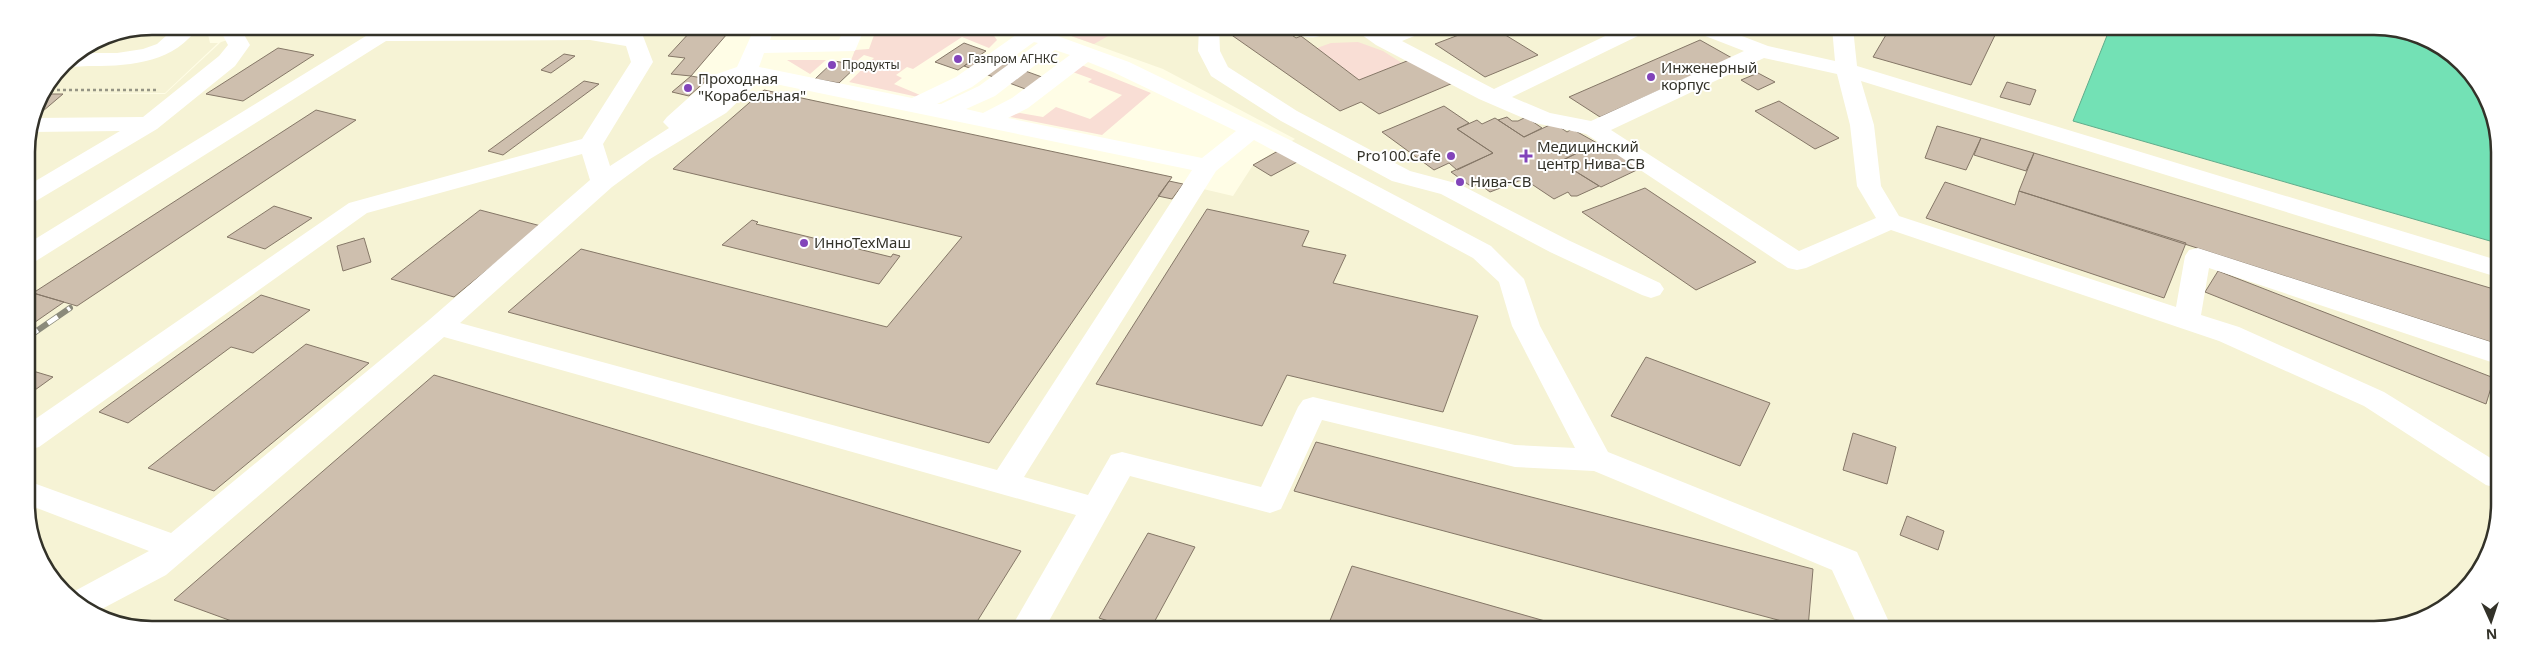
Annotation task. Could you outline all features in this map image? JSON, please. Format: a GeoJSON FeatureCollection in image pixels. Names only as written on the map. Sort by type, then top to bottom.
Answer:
{"type":"FeatureCollection","features":[{"type":"Feature","properties":{"kind":"lane"},"geometry":{"type":"LineString","coordinates":[[81,59],[144,56],[166,48],[180,35]]}},
{"type":"Feature","properties":{"kind":"lane"},"geometry":{"type":"LineString","coordinates":[[35,191],[149,124],[227,61],[239,46],[233,35]]}},
{"type":"Feature","properties":{"kind":"lane"},"geometry":{"type":"LineString","coordinates":[[35,249],[381,35]]}},
{"type":"Feature","properties":{"kind":"lane"},"geometry":{"type":"LineString","coordinates":[[35,434],[358,208],[591,144],[642,62],[635,41],[596,35]]}},
{"type":"Feature","properties":{"kind":"lane"},"geometry":{"type":"LineString","coordinates":[[87,601],[154,566],[439,326],[603,182],[642,154],[718,108],[744,83],[746,71],[761,35]]}},
{"type":"Feature","properties":{"kind":"lane"},"geometry":{"type":"LineString","coordinates":[[802,47],[807,35]]}},
{"type":"Feature","properties":{"kind":"lane"},"geometry":{"type":"LineString","coordinates":[[756,47],[847,46],[852,35]]}},
{"type":"Feature","properties":{"kind":"lane"},"geometry":{"type":"LineString","coordinates":[[1209,35],[1209,51],[1219,72],[1289,116],[1401,176],[1450,189],[1559,246],[1652,289]]}},
{"type":"Feature","properties":{"kind":"lane"},"geometry":{"type":"LineString","coordinates":[[1376,35],[1494,97],[1544,118],[1594,129],[1797,262],[1890,221]]}},
{"type":"Feature","properties":{"kind":"lane"},"geometry":{"type":"LineString","coordinates":[[1384,40],[1398,35]]}},
{"type":"Feature","properties":{"kind":"lane"},"geometry":{"type":"LineString","coordinates":[[1494,97],[1624,35]]}},
{"type":"Feature","properties":{"kind":"lane"},"geometry":{"type":"LineString","coordinates":[[1720,35],[1762,51],[1847,70],[2491,267]]}},
{"type":"Feature","properties":{"kind":"lane"},"geometry":{"type":"LineString","coordinates":[[1843,35],[1847,70],[1862,125],[1869,186],[1890,221],[2229,334],[2374,399],[2491,474]]}},
{"type":"Feature","properties":{"kind":"lane"},"geometry":{"type":"LineString","coordinates":[[950,113],[1020,102],[1051,42]]}},
{"type":"Feature","properties":{"kind":"lane"},"geometry":{"type":"LineString","coordinates":[[950,113],[997,94],[1051,42]]}},
{"type":"Feature","properties":{"kind":"lane"},"geometry":{"type":"LineString","coordinates":[[950,113],[975,86],[1051,42],[1121,67],[1252,130],[1482,252],[1511,279],[1526,326],[1597,460]]}},
{"type":"Feature","properties":{"kind":"lane"},"geometry":{"type":"LineString","coordinates":[[1594,129],[1762,51]]}},
{"type":"Feature","properties":{"kind":"lane"},"geometry":{"type":"LineString","coordinates":[[746,71],[1207,166]]}},
{"type":"Feature","properties":{"kind":"lane"},"geometry":{"type":"LineString","coordinates":[[38,125],[149,124]]}},
{"type":"Feature","properties":{"kind":"lane"},"geometry":{"type":"LineString","coordinates":[[1004,484],[1207,166],[1252,130]]}},
{"type":"Feature","properties":{"kind":"lane"},"geometry":{"type":"LineString","coordinates":[[591,144],[603,182]]}},
{"type":"Feature","properties":{"kind":"lane"},"geometry":{"type":"LineString","coordinates":[[2187,320],[2198,256],[2491,352]]}},
{"type":"Feature","properties":{"kind":"lane"},"geometry":{"type":"LineString","coordinates":[[439,326],[1096,509]]}},
{"type":"Feature","properties":{"kind":"lane"},"geometry":{"type":"LineString","coordinates":[[1032,621],[1122,463],[1270,501],[1313,407],[1514,456],[1597,460],[1845,561],[1875,621]]}},
{"type":"Feature","properties":{"kind":"lane"},"geometry":{"type":"LineString","coordinates":[[35,496],[175,548]]}},
{"type":"Feature","properties":{"kind":"path"},"geometry":{"type":"LineString","coordinates":[[53,90],[163,90]]}},
{"type":"Feature","properties":{"kind":"shaded area"},"geometry":{"type":"Polygon","coordinates":[[[152,35],[208,35],[210,43],[218,43],[165,93],[51,94],[64,75],[75,64],[100,47],[122,39],[152,35]]]}},
{"type":"Feature","properties":{"kind":"shaded area"},"geometry":{"type":"Polygon","coordinates":[[[244,35],[726,35],[691,76],[708,79],[704,83],[759,95],[764,90],[1172,177],[1169,181],[1233,196],[1253,165],[1295,139],[1163,69],[1068,35],[2107,35],[2074,121],[2491,241],[2491,504],[2489,527],[2482,549],[2471,569],[2451,592],[2419,612],[2381,621],[152,621],[129,619],[100,609],[69,587],[59,575],[44,549],[37,527],[35,504],[36,137],[46,104],[62,94],[165,94],[221,42],[244,35]]]}},
{"type":"Feature","properties":{"kind":"shaded area"},"geometry":{"type":"Polygon","coordinates":[[[874,35],[994,35],[997,40],[989,48],[962,37],[913,69],[907,67],[896,75],[902,78],[894,84],[920,95],[918,97],[849,82],[874,58],[864,55],[853,64],[850,63],[855,50],[869,49],[874,35]]]}},
{"type":"Feature","properties":{"kind":"shaded area"},"geometry":{"type":"Polygon","coordinates":[[[1069,35],[1110,35],[1094,44],[1069,35]]]}},
{"type":"Feature","properties":{"kind":"shaded area"},"geometry":{"type":"Polygon","coordinates":[[[2107,35],[2374,35],[2404,39],[2419,44],[2445,59],[2467,81],[2479,100],[2490,137],[2491,241],[2073,121],[2107,35]]]}},
{"type":"Feature","properties":{"kind":"shaded area"},"geometry":{"type":"Polygon","coordinates":[[[1358,42],[1383,51],[1402,63],[1359,80],[1317,48],[1331,43],[1358,42]]]}},
{"type":"Feature","properties":{"kind":"shaded area"},"geometry":{"type":"Polygon","coordinates":[[[787,60],[826,60],[810,74],[787,60]]]}},
{"type":"Feature","properties":{"kind":"shaded area"},"geometry":{"type":"Polygon","coordinates":[[[1079,64],[1151,93],[1102,135],[1006,116],[1020,113],[1043,117],[1056,107],[1090,119],[1122,95],[1088,82],[1092,79],[1070,71],[1079,64]]]}},
{"type":"Feature","properties":{"kind":"building"},"geometry":{"type":"Polygon","coordinates":[[[687,35],[726,35],[691,76],[671,74],[685,58],[668,56],[687,35]]]}},
{"type":"Feature","properties":{"kind":"building"},"geometry":{"type":"Polygon","coordinates":[[[1232,35],[1292,35],[1296,38],[1301,36],[1359,80],[1412,59],[1453,83],[1379,114],[1361,102],[1340,111],[1232,35]]]}},
{"type":"Feature","properties":{"kind":"building"},"geometry":{"type":"Polygon","coordinates":[[[1459,35],[1505,35],[1538,55],[1485,77],[1435,44],[1459,35]]]}},
{"type":"Feature","properties":{"kind":"building"},"geometry":{"type":"Polygon","coordinates":[[[1886,35],[1995,35],[1971,85],[1873,57],[1886,35]]]}},
{"type":"Feature","properties":{"kind":"building","name":"Инженерный корпус"},"geometry":{"type":"Polygon","coordinates":[[[1700,40],[1732,58],[1600,117],[1569,97],[1700,40]]]}},
{"type":"Feature","properties":{"kind":"building","name":"Газпром АГНКС"},"geometry":{"type":"Polygon","coordinates":[[[964,43],[986,51],[958,70],[935,62],[964,43]]]}},
{"type":"Feature","properties":{"kind":"building"},"geometry":{"type":"Polygon","coordinates":[[[278,48],[314,55],[243,101],[206,94],[278,48]]]}},
{"type":"Feature","properties":{"kind":"building"},"geometry":{"type":"Polygon","coordinates":[[[564,54],[575,56],[551,73],[541,70],[564,54]]]}},
{"type":"Feature","properties":{"kind":"building"},"geometry":{"type":"Polygon","coordinates":[[[981,55],[1053,81],[1036,93],[964,66],[981,55]]]}},
{"type":"Feature","properties":{"kind":"building"},"geometry":{"type":"Polygon","coordinates":[[[834,61],[858,65],[839,83],[815,79],[834,61]]]}},
{"type":"Feature","properties":{"kind":"building"},"geometry":{"type":"Polygon","coordinates":[[[1758,73],[1775,82],[1758,90],[1741,80],[1758,73]]]}},
{"type":"Feature","properties":{"kind":"building","name":"Проходная \"Корабельная\""},"geometry":{"type":"Polygon","coordinates":[[[691,76],[708,79],[689,96],[672,92],[691,76]]]}},
{"type":"Feature","properties":{"kind":"building"},"geometry":{"type":"Polygon","coordinates":[[[584,81],[599,84],[503,155],[488,151],[584,81]]]}},
{"type":"Feature","properties":{"kind":"building"},"geometry":{"type":"Polygon","coordinates":[[[2007,82],[2036,90],[2030,105],[2000,97],[2007,82]]]}},
{"type":"Feature","properties":{"kind":"building"},"geometry":{"type":"Polygon","coordinates":[[[764,90],[1172,177],[989,443],[508,312],[581,249],[887,327],[962,237],[673,169],[764,90]]]}},
{"type":"Feature","properties":{"kind":"building"},"geometry":{"type":"Polygon","coordinates":[[[51,94],[63,94],[43,111],[51,94]]]}},
{"type":"Feature","properties":{"kind":"building"},"geometry":{"type":"Polygon","coordinates":[[[1779,101],[1839,138],[1815,149],[1755,111],[1779,101]]]}},
{"type":"Feature","properties":{"kind":"building"},"geometry":{"type":"Polygon","coordinates":[[[1444,106],[1469,123],[1457,129],[1493,153],[1457,170],[1449,163],[1434,170],[1382,132],[1444,106]]]}},
{"type":"Feature","properties":{"kind":"building"},"geometry":{"type":"Polygon","coordinates":[[[316,110],[356,120],[77,306],[35,294],[35,292],[316,110]]]}},
{"type":"Feature","properties":{"kind":"building"},"geometry":{"type":"Polygon","coordinates":[[[1507,117],[1512,121],[1518,121],[1526,117],[1542,128],[1524,137],[1498,120],[1507,117]]]}},
{"type":"Feature","properties":{"kind":"building"},"geometry":{"type":"Polygon","coordinates":[[[1495,118],[1524,137],[1554,123],[1567,132],[1572,129],[1597,143],[1563,160],[1562,163],[1599,186],[1577,196],[1571,196],[1568,192],[1554,199],[1524,179],[1490,192],[1478,183],[1474,186],[1469,185],[1451,172],[1493,153],[1457,129],[1477,120],[1482,124],[1495,118]]]}},
{"type":"Feature","properties":{"kind":"building"},"geometry":{"type":"Polygon","coordinates":[[[1937,126],[1981,138],[1966,170],[1925,158],[1937,126]]]}},
{"type":"Feature","properties":{"kind":"building"},"geometry":{"type":"Polygon","coordinates":[[[1981,138],[2034,153],[2026,171],[1974,155],[1981,138]]]}},
{"type":"Feature","properties":{"kind":"building"},"geometry":{"type":"Polygon","coordinates":[[[1600,142],[1641,168],[1601,187],[1562,163],[1563,160],[1600,142]]]}},
{"type":"Feature","properties":{"kind":"building"},"geometry":{"type":"Polygon","coordinates":[[[1278,151],[1297,162],[1271,176],[1253,165],[1278,151]]]}},
{"type":"Feature","properties":{"kind":"building"},"geometry":{"type":"Polygon","coordinates":[[[2034,153],[2491,288],[2491,342],[2019,191],[2034,153]]]}},
{"type":"Feature","properties":{"kind":"building"},"geometry":{"type":"Polygon","coordinates":[[[1169,181],[1183,184],[1172,199],[1158,196],[1169,181]]]}},
{"type":"Feature","properties":{"kind":"building"},"geometry":{"type":"Polygon","coordinates":[[[1945,182],[2015,205],[2019,191],[2186,243],[2164,298],[1926,218],[1945,182]]]}},
{"type":"Feature","properties":{"kind":"building"},"geometry":{"type":"Polygon","coordinates":[[[1645,188],[1756,262],[1696,290],[1582,212],[1645,188]]]}},
{"type":"Feature","properties":{"kind":"building"},"geometry":{"type":"Polygon","coordinates":[[[274,206],[312,218],[265,249],[227,237],[274,206]]]}},
{"type":"Feature","properties":{"kind":"building"},"geometry":{"type":"Polygon","coordinates":[[[1207,209],[1309,231],[1302,246],[1346,255],[1333,283],[1478,316],[1443,412],[1287,375],[1262,426],[1096,384],[1207,209]]]}},
{"type":"Feature","properties":{"kind":"building"},"geometry":{"type":"Polygon","coordinates":[[[480,210],[541,226],[454,297],[391,279],[480,210]]]}},
{"type":"Feature","properties":{"kind":"building"},"geometry":{"type":"Polygon","coordinates":[[[752,220],[758,222],[756,224],[891,257],[893,254],[900,256],[879,284],[722,245],[752,220]]]}},
{"type":"Feature","properties":{"kind":"building"},"geometry":{"type":"Polygon","coordinates":[[[364,238],[371,262],[343,271],[337,246],[364,238]]]}},
{"type":"Feature","properties":{"kind":"building"},"geometry":{"type":"Polygon","coordinates":[[[2218,271],[2491,377],[2491,388],[2486,404],[2205,292],[2218,271]]]}},
{"type":"Feature","properties":{"kind":"building"},"geometry":{"type":"Polygon","coordinates":[[[35,294],[64,302],[35,322],[35,294]]]}},
{"type":"Feature","properties":{"kind":"building"},"geometry":{"type":"Polygon","coordinates":[[[261,295],[310,310],[253,353],[231,347],[128,423],[99,412],[261,295]]]}},
{"type":"Feature","properties":{"kind":"building"},"geometry":{"type":"Polygon","coordinates":[[[306,344],[369,363],[214,491],[148,468],[306,344]]]}},
{"type":"Feature","properties":{"kind":"building"},"geometry":{"type":"Polygon","coordinates":[[[1646,357],[1770,403],[1740,466],[1611,416],[1646,357]]]}},
{"type":"Feature","properties":{"kind":"building"},"geometry":{"type":"Polygon","coordinates":[[[35,372],[53,377],[35,390],[35,372]]]}},
{"type":"Feature","properties":{"kind":"building"},"geometry":{"type":"Polygon","coordinates":[[[434,375],[1021,551],[977,621],[232,621],[174,600],[434,375]]]}},
{"type":"Feature","properties":{"kind":"building"},"geometry":{"type":"Polygon","coordinates":[[[1853,433],[1896,447],[1887,484],[1843,470],[1853,433]]]}},
{"type":"Feature","properties":{"kind":"building"},"geometry":{"type":"Polygon","coordinates":[[[1316,442],[1813,569],[1809,621],[1782,621],[1294,491],[1316,442]]]}},
{"type":"Feature","properties":{"kind":"building"},"geometry":{"type":"Polygon","coordinates":[[[1907,516],[1944,531],[1938,550],[1900,535],[1907,516]]]}},
{"type":"Feature","properties":{"kind":"building"},"geometry":{"type":"Polygon","coordinates":[[[1148,533],[1195,547],[1155,621],[1109,621],[1099,618],[1148,533]]]}},
{"type":"Feature","properties":{"kind":"building"},"geometry":{"type":"Polygon","coordinates":[[[1352,566],[1545,621],[1330,621],[1352,566]]]}},
{"type":"Feature","properties":{"kind":"railway"},"geometry":{"type":"LineString","coordinates":[[35,332],[70,308]]}},
{"type":"Feature","properties":{"kind":"place","name":"Газпром АГНКС"},"geometry":{"type":"Point","coordinates":[958,59]}},
{"type":"Feature","properties":{"kind":"place","name":"Продукты"},"geometry":{"type":"Point","coordinates":[832,65]}},
{"type":"Feature","properties":{"kind":"place","name":"Инженерный корпус"},"geometry":{"type":"Point","coordinates":[1651,77]}},
{"type":"Feature","properties":{"kind":"place","name":"Проходная \"Корабельная\""},"geometry":{"type":"Point","coordinates":[688,88]}},
{"type":"Feature","properties":{"kind":"place","name":"Pro100.Cafe"},"geometry":{"type":"Point","coordinates":[1451,156]}},
{"type":"Feature","properties":{"kind":"place","name":"Медицинский центр Нива-СВ"},"geometry":{"type":"Point","coordinates":[1526,156]}},
{"type":"Feature","properties":{"kind":"place","name":"Нива-СВ"},"geometry":{"type":"Point","coordinates":[1460,182]}},
{"type":"Feature","properties":{"kind":"place","name":"ИнноТехМаш"},"geometry":{"type":"Point","coordinates":[804,243]}}]}
